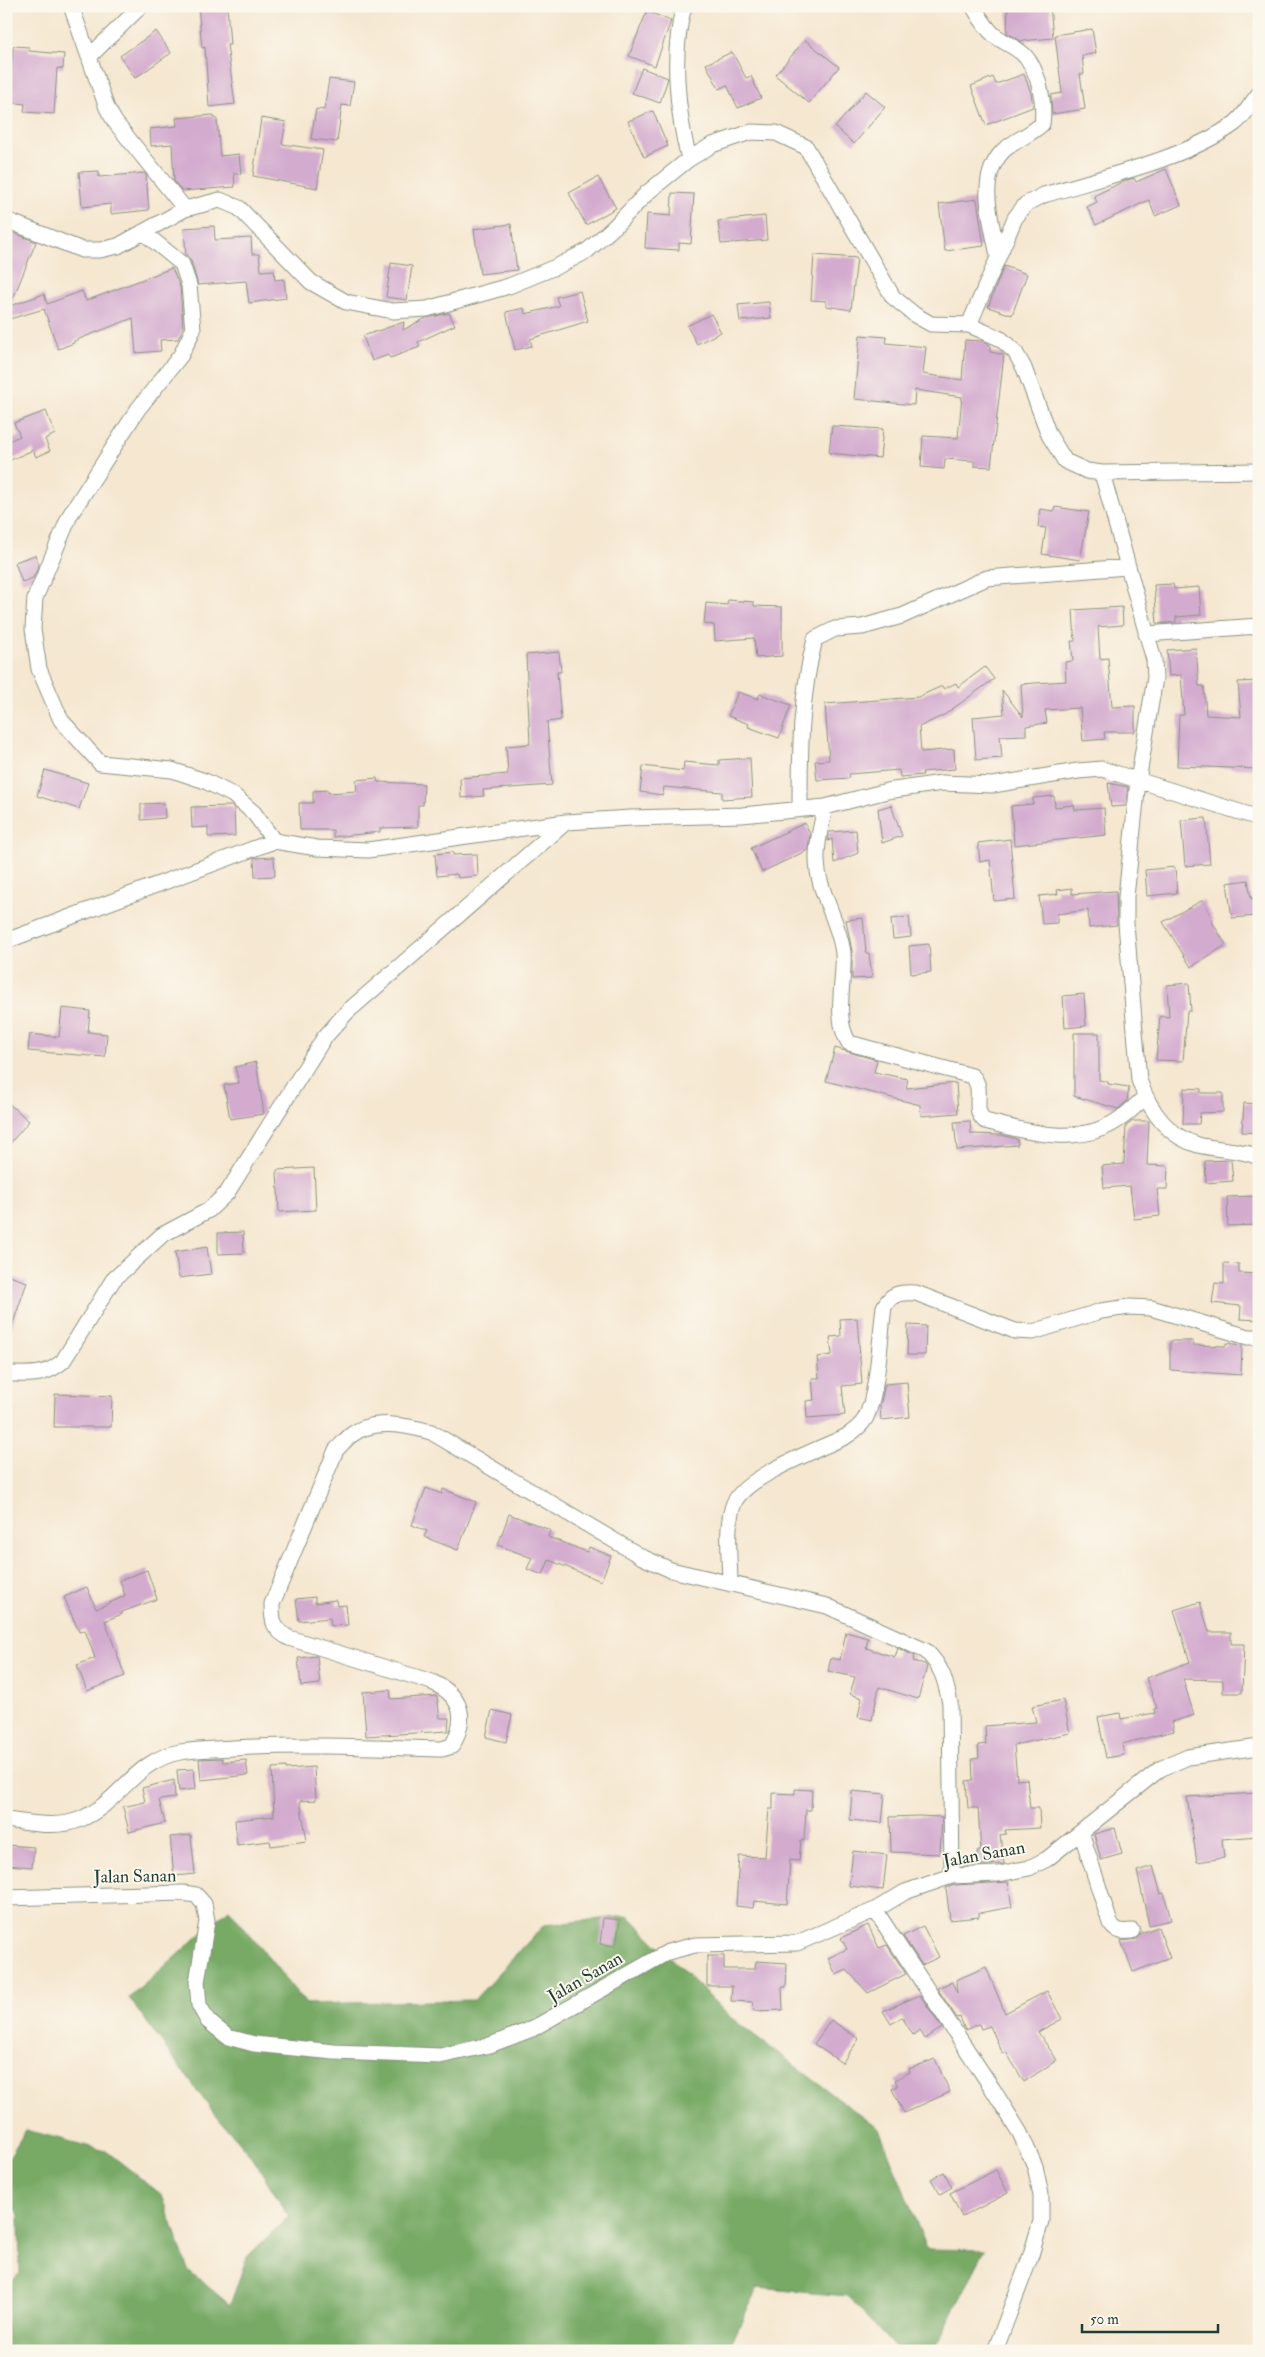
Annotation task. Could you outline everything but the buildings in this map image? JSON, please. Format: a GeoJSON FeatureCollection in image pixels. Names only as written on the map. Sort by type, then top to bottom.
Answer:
{"type":"FeatureCollection","features":[{"type":"Feature","properties":{"kind":"street"},"geometry":{"type":"LineString","coordinates":[[70,6],[101,95],[115,122],[185,209]]}},
{"type":"Feature","properties":{"kind":"street"},"geometry":{"type":"LineString","coordinates":[[89,56],[141,6]]}},
{"type":"Feature","properties":{"kind":"street"},"geometry":{"type":"LineString","coordinates":[[684,6],[680,30],[678,97],[681,128],[689,159]]}},
{"type":"Feature","properties":{"kind":"street"},"geometry":{"type":"LineString","coordinates":[[973,6],[994,35],[1024,55],[1030,63],[1041,96],[1043,114],[1042,124],[1003,151],[989,174],[987,187],[989,210],[998,256]]}},
{"type":"Feature","properties":{"kind":"street"},"geometry":{"type":"LineString","coordinates":[[969,325],[1015,218],[1026,204],[1044,195],[1176,154],[1200,144],[1236,123],[1259,94]]}},
{"type":"Feature","properties":{"kind":"street"},"geometry":{"type":"LineString","coordinates":[[6,220],[82,250],[100,250],[118,246],[185,209],[220,200],[239,208],[311,282],[346,302],[393,311],[427,309],[509,286],[588,250],[614,227],[648,192],[689,159],[712,145],[750,132],[776,133],[806,146],[893,297],[914,315],[931,324],[969,325],[1001,339],[1015,352],[1024,368],[1049,435],[1065,461],[1086,471],[1102,474],[1259,471]]}},
{"type":"Feature","properties":{"kind":"street"},"geometry":{"type":"LineString","coordinates":[[144,232],[182,264],[189,284],[193,330],[181,355],[138,409],[70,515],[35,598],[34,629],[40,669],[60,720],[100,763],[172,770],[205,781],[233,796],[254,813],[274,841]]}},
{"type":"Feature","properties":{"kind":"street"},"geometry":{"type":"LineString","coordinates":[[1102,474],[1154,660],[1155,678],[1138,781],[1126,897],[1126,924],[1139,1080],[1145,1097],[1166,1126],[1181,1138],[1198,1145],[1259,1156]]}},
{"type":"Feature","properties":{"kind":"street"},"geometry":{"type":"LineString","coordinates":[[800,810],[800,742],[806,676],[815,639],[835,629],[862,628],[902,616],[987,578],[1127,567]]}},
{"type":"Feature","properties":{"kind":"street"},"geometry":{"type":"LineString","coordinates":[[1146,634],[1259,626]]}},
{"type":"Feature","properties":{"kind":"street"},"geometry":{"type":"LineString","coordinates":[[6,942],[274,841],[317,848],[368,850],[566,822],[742,815],[800,810],[825,807],[887,791],[942,782],[993,785],[1078,771],[1102,769],[1118,772],[1138,781],[1259,818]]}},
{"type":"Feature","properties":{"kind":"street"},"geometry":{"type":"LineString","coordinates":[[825,807],[816,856],[818,875],[841,940],[843,1034],[849,1043],[972,1076],[978,1086],[978,1110],[980,1116],[985,1121],[1032,1133],[1064,1136],[1094,1130],[1117,1120],[1145,1097]]}},
{"type":"Feature","properties":{"kind":"street"},"geometry":{"type":"LineString","coordinates":[[6,1374],[38,1374],[52,1370],[63,1361],[113,1280],[162,1235],[208,1210],[227,1193],[330,1031],[347,1012],[566,822]]}},
{"type":"Feature","properties":{"kind":"street"},"geometry":{"type":"LineString","coordinates":[[730,1584],[730,1517],[734,1503],[744,1488],[760,1478],[856,1431],[864,1420],[871,1404],[884,1307],[889,1298],[901,1292],[916,1293],[1015,1331],[1033,1332],[1101,1311],[1129,1307],[1151,1308],[1248,1337],[1259,1337]]}},
{"type":"Feature","properties":{"kind":"street"},"geometry":{"type":"LineString","coordinates":[[6,1820],[44,1825],[80,1820],[93,1813],[143,1768],[161,1758],[180,1752],[285,1745],[442,1749],[452,1746],[458,1735],[461,1710],[454,1696],[445,1688],[432,1682],[289,1638],[278,1632],[272,1619],[272,1604],[336,1450],[351,1435],[374,1426],[405,1424],[431,1432],[642,1557],[671,1570],[827,1606],[926,1651],[938,1663],[946,1680],[950,1703],[952,1876]]}},
{"type":"Feature","properties":{"kind":"street","name":"Jalan Sanan"},"geometry":{"type":"LineString","coordinates":[[6,1898],[196,1894],[204,1904],[207,1920],[198,1982],[199,2005],[208,2021],[228,2037],[254,2044],[326,2051],[440,2056],[490,2044],[532,2029],[668,1952],[696,1945],[797,1943],[875,1910],[905,1892],[952,1876],[999,1874],[1029,1868],[1047,1860],[1160,1769],[1188,1757],[1259,1747]]}},
{"type":"Feature","properties":{"kind":"street"},"geometry":{"type":"LineString","coordinates":[[1081,1832],[1110,1923],[1114,1930],[1120,1932],[1132,1931]]}},
{"type":"Feature","properties":{"kind":"street"},"geometry":{"type":"LineString","coordinates":[[875,1910],[1011,2118],[1035,2166],[1041,2194],[1041,2221],[1031,2255],[995,2351]]}},
{"type":"Feature","properties":{"kind":"green space"},"geometry":{"type":"Polygon","coordinates":[[[229,1909],[306,2004],[474,2000],[544,1925],[629,1916],[730,2017],[879,2129],[927,2249],[985,2250],[933,2351],[898,2351],[847,2296],[757,2288],[728,2351],[6,2351],[6,2287],[20,2273],[19,2215],[6,2187],[6,2162],[26,2130],[106,2151],[162,2195],[188,2270],[230,2305],[247,2257],[289,2216],[254,2160],[213,2112],[129,1998],[229,1909]]]}}]}
